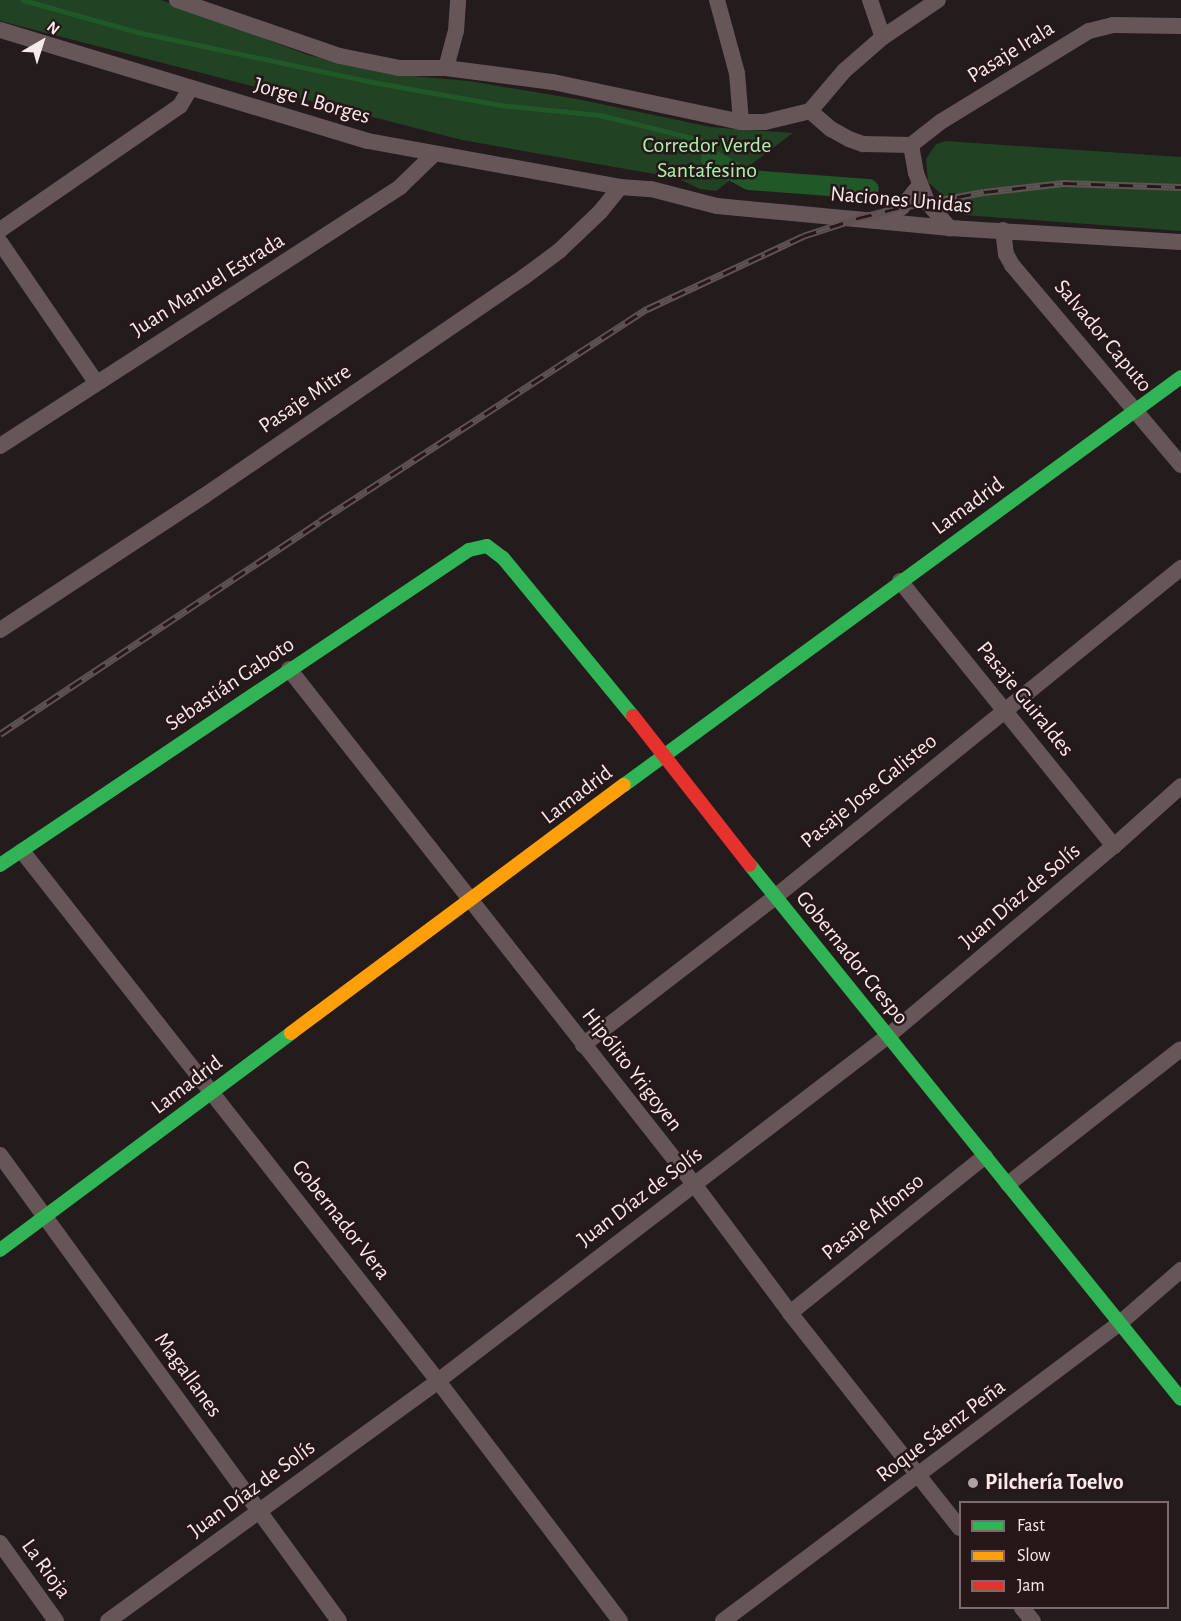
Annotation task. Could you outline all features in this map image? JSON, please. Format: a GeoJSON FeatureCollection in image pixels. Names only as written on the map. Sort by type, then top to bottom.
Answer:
{"type":"FeatureCollection","features":[{"type":"Feature","properties":{"kind":"street"},"geometry":{"type":"LineString","coordinates":[[177,0],[340,56],[399,68],[446,68],[554,82],[741,122],[765,122],[810,111],[844,70],[883,37],[938,0]]}},
{"type":"Feature","properties":{"kind":"street"},"geometry":{"type":"LineString","coordinates":[[446,68],[456,31],[458,0]]}},
{"type":"Feature","properties":{"kind":"street"},"geometry":{"type":"LineString","coordinates":[[717,0],[737,74],[741,122]]}},
{"type":"Feature","properties":{"kind":"street"},"geometry":{"type":"LineString","coordinates":[[870,0],[883,37]]}},
{"type":"Feature","properties":{"kind":"street","name":"Pasaje Irala"},"geometry":{"type":"LineString","coordinates":[[911,145],[942,121],[1089,31],[1113,25],[1181,26]]}},
{"type":"Feature","properties":{"kind":"street","name":"Jorge L Borges"},"geometry":{"type":"LineString","coordinates":[[0,30],[368,141],[620,187]]}},
{"type":"Feature","properties":{"kind":"street"},"geometry":{"type":"LineString","coordinates":[[0,230],[180,106],[190,89]]}},
{"type":"Feature","properties":{"kind":"street"},"geometry":{"type":"LineString","coordinates":[[810,111],[831,129],[863,144],[911,145],[920,186],[927,202],[950,228]]}},
{"type":"Feature","properties":{"kind":"street","name":"Juan Manuel Estrada"},"geometry":{"type":"LineString","coordinates":[[0,446],[400,187],[434,153]]}},
{"type":"Feature","properties":{"kind":"street"},"geometry":{"type":"LineString","coordinates":[[879,220],[902,207],[920,186]]}},
{"type":"Feature","properties":{"kind":"street","name":"Naciones Unidas"},"geometry":{"type":"LineString","coordinates":[[620,187],[651,189],[717,206],[746,210],[950,228],[1181,242]]}},
{"type":"Feature","properties":{"kind":"street","name":"Pasaje Mitre"},"geometry":{"type":"LineString","coordinates":[[0,630],[204,496],[524,277],[560,251],[600,212],[620,187]]}},
{"type":"Feature","properties":{"kind":"street","name":"Salvador Caputo"},"geometry":{"type":"LineString","coordinates":[[1003,230],[1006,254],[1012,265],[1181,465]]}},
{"type":"Feature","properties":{"kind":"street"},"geometry":{"type":"LineString","coordinates":[[0,242],[96,382]]}},
{"type":"Feature","properties":{"kind":"street","name":"Lamadrid"},"geometry":{"type":"LineString","coordinates":[[0,1250],[900,581],[1181,377]]}},
{"type":"Feature","properties":{"kind":"street","name":"Sebastián Gaboto"},"geometry":{"type":"LineString","coordinates":[[0,865],[289,669],[470,550],[487,546]]}},
{"type":"Feature","properties":{"kind":"street","name":"Gobernador Crespo"},"geometry":{"type":"LineString","coordinates":[[487,546],[503,558],[666,755],[775,897],[1181,1399]]}},
{"type":"Feature","properties":{"kind":"street","name":"Pasaje Jose Galisteo"},"geometry":{"type":"LineString","coordinates":[[583,1045],[775,897],[1181,568]]}},
{"type":"Feature","properties":{"kind":"street","name":"Pasaje Guiraldes"},"geometry":{"type":"LineString","coordinates":[[900,581],[1114,846]]}},
{"type":"Feature","properties":{"kind":"street","name":"Hipólito Yrigoyen"},"geometry":{"type":"LineString","coordinates":[[289,669],[472,900],[694,1185],[790,1313],[959,1527]]}},
{"type":"Feature","properties":{"kind":"street","name":"Juan Díaz de Solís"},"geometry":{"type":"LineString","coordinates":[[108,1621],[438,1381],[888,1036],[1114,846],[1181,786]]}},
{"type":"Feature","properties":{"kind":"street","name":"Gobernador Vera"},"geometry":{"type":"LineString","coordinates":[[22,851],[438,1381],[620,1621]]}},
{"type":"Feature","properties":{"kind":"street"},"geometry":{"type":"LineString","coordinates":[[1008,1184],[1181,1049]]}},
{"type":"Feature","properties":{"kind":"street","name":"Magallanes"},"geometry":{"type":"LineString","coordinates":[[0,1155],[339,1621]]}},
{"type":"Feature","properties":{"kind":"street","name":"Pasaje Alfonso"},"geometry":{"type":"LineString","coordinates":[[790,1313],[985,1156]]}},
{"type":"Feature","properties":{"kind":"street","name":"Roque Sáenz Peña"},"geometry":{"type":"LineString","coordinates":[[723,1621],[920,1476],[1120,1323],[1181,1270]]}},
{"type":"Feature","properties":{"kind":"street","name":"La Rioja"},"geometry":{"type":"LineString","coordinates":[[0,1543],[56,1621]]}},
{"type":"Feature","properties":{"kind":"street"},"geometry":{"type":"LineString","coordinates":[[1023,1609],[1033,1621]]}},
{"type":"Feature","properties":{"kind":"green space","name":"Corredor Verde Santafesino"},"geometry":{"type":"Polygon","coordinates":[[[0,0],[161,0],[308,55],[390,74],[469,81],[582,100],[711,127],[793,133],[716,191],[700,189],[677,178],[462,140],[0,21],[0,0]]]}},
{"type":"Feature","properties":{"kind":"green space"},"geometry":{"type":"Polygon","coordinates":[[[946,141],[1181,157],[1181,231],[964,215],[928,182],[926,159],[936,144],[946,141]]]}},
{"type":"Feature","properties":{"kind":"waterway"},"geometry":{"type":"LineString","coordinates":[[23,0],[137,32],[367,81],[500,105],[600,115],[700,140]]}},
{"type":"Feature","properties":{"kind":"waterway"},"geometry":{"type":"LineString","coordinates":[[711,159],[749,180],[869,189]]}},
{"type":"Feature","properties":{"kind":"railway"},"geometry":{"type":"LineString","coordinates":[[0,734],[320,521],[647,309],[803,236],[858,218],[902,207],[984,192],[1063,183],[1181,187]]}},
{"type":"Feature","properties":{"kind":"traffic: fast"},"geometry":{"type":"LineString","coordinates":[[624,785],[1181,377]]}},
{"type":"Feature","properties":{"kind":"traffic: fast"},"geometry":{"type":"LineString","coordinates":[[0,865],[469,550],[487,546],[503,558],[633,716]]}},
{"type":"Feature","properties":{"kind":"traffic: fast"},"geometry":{"type":"LineString","coordinates":[[750,865],[1181,1399]]}},
{"type":"Feature","properties":{"kind":"traffic: fast"},"geometry":{"type":"LineString","coordinates":[[0,1250],[291,1033]]}},
{"type":"Feature","properties":{"kind":"traffic: slow"},"geometry":{"type":"LineString","coordinates":[[291,1033],[624,785]]}},
{"type":"Feature","properties":{"kind":"traffic: jam"},"geometry":{"type":"LineString","coordinates":[[633,716],[750,865]]}},
{"type":"Feature","properties":{"kind":"place","name":"Pilchería Toelvo"},"geometry":{"type":"Point","coordinates":[973,1483]}}]}
